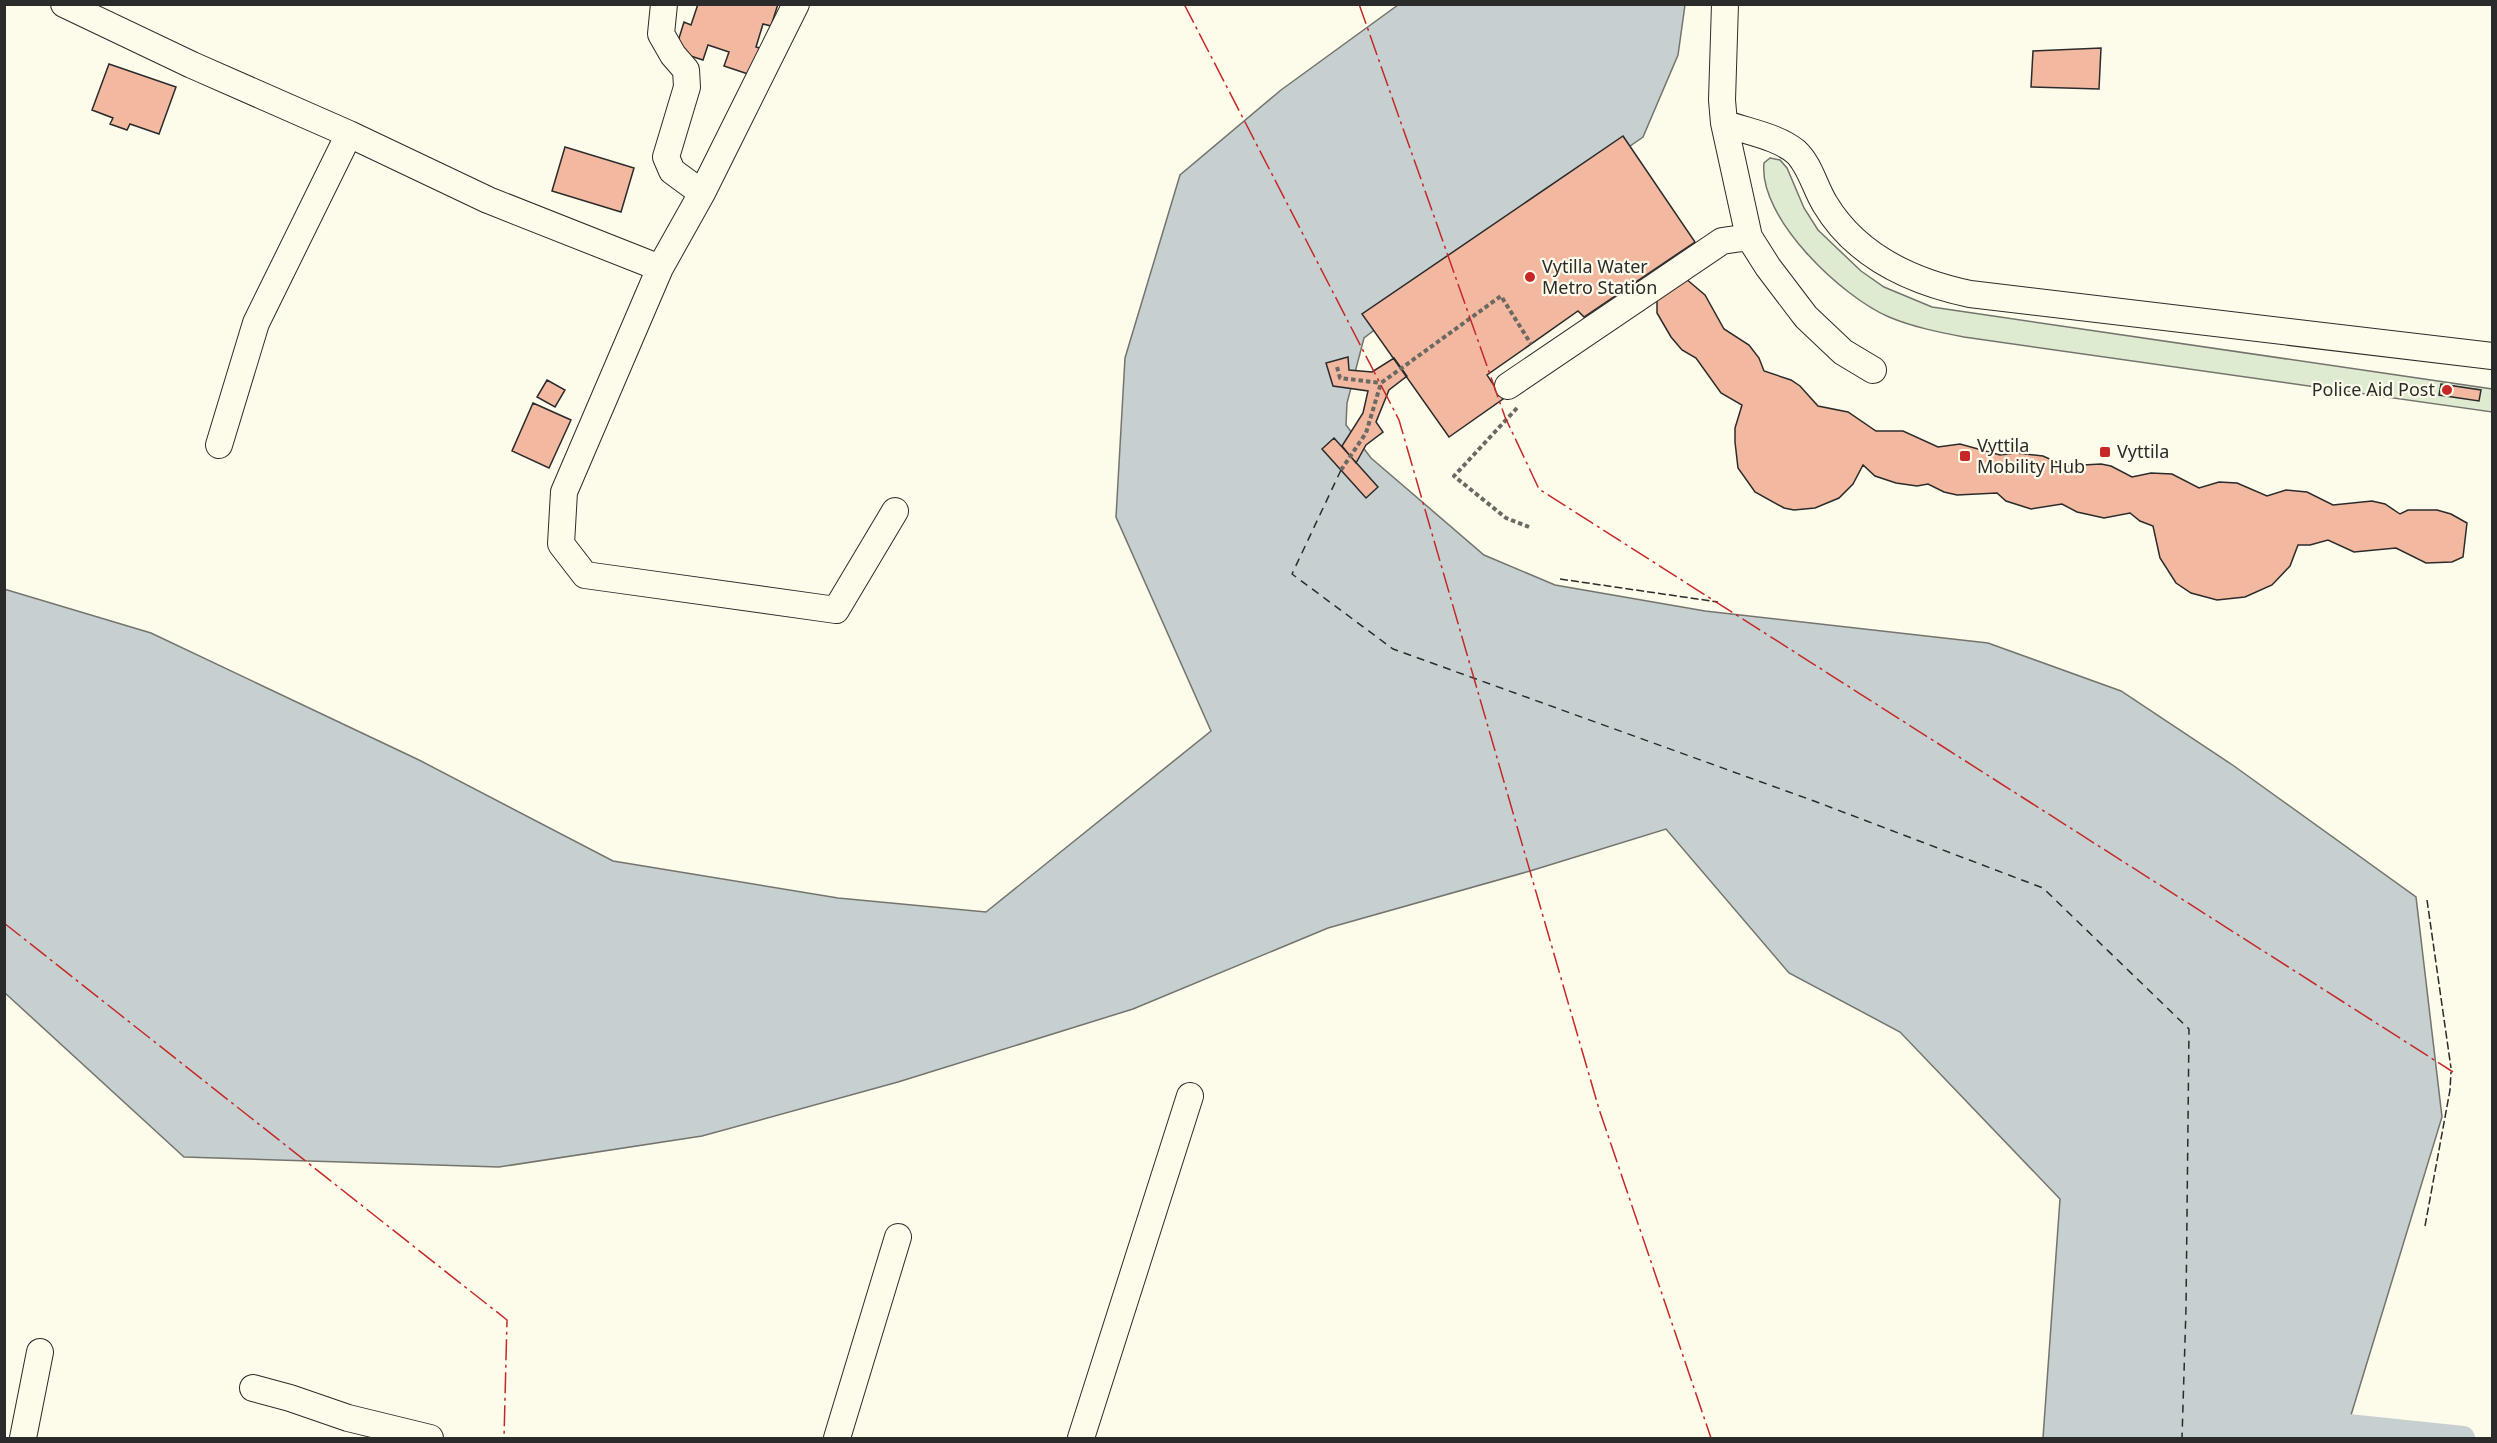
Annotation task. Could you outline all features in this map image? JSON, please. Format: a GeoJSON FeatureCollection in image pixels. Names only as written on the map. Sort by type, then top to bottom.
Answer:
{"type":"FeatureCollection","features":[{"type":"Feature","properties":{"kind":"street"},"geometry":{"type":"LineString","coordinates":[[64,4],[488,200],[660,268]]}},
{"type":"Feature","properties":{"kind":"street"},"geometry":{"type":"LineString","coordinates":[[664,4],[661,34],[673,55],[686,70],[687,87],[666,157],[672,171],[702,194]]}},
{"type":"Feature","properties":{"kind":"street"},"geometry":{"type":"LineString","coordinates":[[796,4],[702,194],[660,268],[564,492],[561,544],[585,575],[836,610],[895,511]]}},
{"type":"Feature","properties":{"kind":"street"},"geometry":{"type":"LineString","coordinates":[[1725,4],[1722,100],[1724,123],[1749,237],[1768,267],[1806,317],[1843,352],[1873,370]]}},
{"type":"Feature","properties":{"kind":"street"},"geometry":{"type":"LineString","coordinates":[[1724,123],[1782,142],[1798,154],[1839,225],[1888,266],[1938,287],[1970,294],[2493,356]]}},
{"type":"Feature","properties":{"kind":"street"},"geometry":{"type":"LineString","coordinates":[[219,445],[256,323],[349,134]]}},
{"type":"Feature","properties":{"kind":"street"},"geometry":{"type":"LineString","coordinates":[[1516,394],[1722,241],[1749,237]]}},
{"type":"Feature","properties":{"kind":"street"},"geometry":{"type":"LineString","coordinates":[[1081,1438],[1190,1096]]}},
{"type":"Feature","properties":{"kind":"street"},"geometry":{"type":"LineString","coordinates":[[837,1438],[898,1237]]}},
{"type":"Feature","properties":{"kind":"street"},"geometry":{"type":"LineString","coordinates":[[23,1438],[40,1352]]}},
{"type":"Feature","properties":{"kind":"street"},"geometry":{"type":"LineString","coordinates":[[253,1388],[290,1398],[363,1431],[430,1438]]}},
{"type":"Feature","properties":{"kind":"path"},"geometry":{"type":"LineString","coordinates":[[1341,470],[1366,433],[1382,382],[1501,296],[1535,352]]}},
{"type":"Feature","properties":{"kind":"path"},"geometry":{"type":"LineString","coordinates":[[1337,367],[1340,378],[1382,382]]}},
{"type":"Feature","properties":{"kind":"path"},"geometry":{"type":"LineString","coordinates":[[1516,394],[1454,476],[1506,518],[1529,527]]}},
{"type":"Feature","properties":{"kind":"green space"},"geometry":{"type":"Polygon","coordinates":[[[1770,158],[1780,160],[1787,168],[1804,208],[1818,230],[1861,271],[1884,287],[1932,307],[2492,389],[2492,412],[1964,337],[1898,321],[1870,307],[1827,274],[1789,231],[1774,207],[1766,185],[1764,163],[1770,158]]]}},
{"type":"Feature","properties":{"kind":"shaded area"},"geometry":{"type":"Polygon","coordinates":[[[1398,5],[1685,5],[1678,55],[1643,137],[1475,254],[1364,338],[1347,403],[1346,425],[1371,458],[1484,555],[1555,585],[1705,611],[1988,643],[2121,691],[2234,766],[2416,897],[2442,1117],[2344,1438],[2043,1438],[2060,1199],[1900,1032],[1789,973],[1666,829],[1530,871],[1328,928],[1133,1009],[898,1082],[702,1136],[499,1167],[184,1157],[5,993],[4,589],[151,633],[419,760],[613,861],[838,898],[986,912],[1211,731],[1116,517],[1125,358],[1180,175],[1281,90],[1398,5]]]}},
{"type":"Feature","properties":{"kind":"building"},"geometry":{"type":"Polygon","coordinates":[[[698,4],[778,4],[771,26],[763,24],[756,47],[763,49],[754,76],[724,66],[729,52],[708,45],[703,60],[675,51],[684,22],[691,25],[698,4]]]}},
{"type":"Feature","properties":{"kind":"building"},"geometry":{"type":"Polygon","coordinates":[[[2101,48],[2099,89],[2031,87],[2033,51],[2101,48]]]}},
{"type":"Feature","properties":{"kind":"building"},"geometry":{"type":"Polygon","coordinates":[[[109,64],[176,87],[159,134],[130,124],[127,130],[110,124],[113,118],[92,110],[109,64]]]}},
{"type":"Feature","properties":{"kind":"building","name":"Vytilla Water Metro Station"},"geometry":{"type":"Polygon","coordinates":[[[1623,136],[1695,242],[1584,317],[1578,311],[1487,375],[1503,399],[1449,437],[1362,314],[1623,136]]]}},
{"type":"Feature","properties":{"kind":"building"},"geometry":{"type":"Polygon","coordinates":[[[565,147],[634,168],[621,212],[552,191],[565,147]]]}},
{"type":"Feature","properties":{"kind":"building"},"geometry":{"type":"Polygon","coordinates":[[[1685,278],[1705,295],[1724,329],[1749,345],[1759,358],[1764,371],[1791,380],[1800,386],[1818,406],[1848,412],[1876,431],[1903,431],[1938,447],[1960,444],[2000,455],[2016,453],[2043,456],[2065,466],[2101,464],[2111,466],[2132,477],[2151,473],[2172,474],[2199,488],[2219,482],[2237,483],[2267,496],[2286,490],[2307,492],[2333,505],[2372,501],[2385,504],[2400,514],[2408,510],[2437,510],[2451,514],[2467,523],[2463,557],[2452,562],[2426,563],[2396,548],[2354,552],[2328,540],[2310,545],[2298,545],[2290,566],[2272,585],[2245,597],[2217,600],[2191,593],[2176,583],[2160,558],[2153,526],[2140,521],[2130,513],[2104,518],[2077,512],[2062,504],[2031,509],[2006,501],[1997,493],[1957,495],[1944,492],[1928,484],[1917,486],[1896,483],[1875,476],[1863,465],[1853,484],[1839,498],[1815,508],[1794,510],[1784,508],[1755,492],[1738,468],[1735,428],[1742,405],[1721,393],[1696,358],[1682,350],[1671,337],[1657,313],[1657,298],[1685,278]]]}},
{"type":"Feature","properties":{"kind":"building"},"geometry":{"type":"Polygon","coordinates":[[[1348,357],[1349,370],[1372,372],[1394,358],[1407,376],[1389,390],[1376,422],[1383,432],[1366,445],[1356,463],[1342,446],[1363,413],[1368,391],[1333,386],[1326,363],[1348,357]]]}},
{"type":"Feature","properties":{"kind":"building"},"geometry":{"type":"Polygon","coordinates":[[[547,380],[565,390],[555,407],[537,397],[547,380]]]}},
{"type":"Feature","properties":{"kind":"building"},"geometry":{"type":"Polygon","coordinates":[[[2441,384],[2481,390],[2479,401],[2439,395],[2441,384]]]}},
{"type":"Feature","properties":{"kind":"building"},"geometry":{"type":"Polygon","coordinates":[[[533,403],[571,420],[549,468],[512,451],[533,403]]]}},
{"type":"Feature","properties":{"kind":"building"},"geometry":{"type":"Polygon","coordinates":[[[1334,438],[1378,487],[1366,498],[1322,449],[1334,438]]]}},
{"type":"Feature","properties":{"kind":"waterway"},"geometry":{"type":"LineString","coordinates":[[2348,1426],[2463,1438]]}},
{"type":"Feature","properties":{"kind":"ferry route"},"geometry":{"type":"LineString","coordinates":[[1341,470],[1292,574],[1393,649],[1814,801],[2043,888],[2189,1029],[2182,1438]]}},
{"type":"Feature","properties":{"kind":"fence"},"geometry":{"type":"LineString","coordinates":[[1560,579],[1718,602]]}},
{"type":"Feature","properties":{"kind":"fence"},"geometry":{"type":"LineString","coordinates":[[2427,900],[2451,1068]]}},
{"type":"Feature","properties":{"kind":"fence"},"geometry":{"type":"LineString","coordinates":[[2425,1226],[2450,1090],[2451,1072]]}},
{"type":"Feature","properties":{"kind":"power"},"geometry":{"type":"LineString","coordinates":[[1184,4],[1399,420],[1599,1109],[1711,1438]]}},
{"type":"Feature","properties":{"kind":"power"},"geometry":{"type":"LineString","coordinates":[[1359,4],[1505,417],[1539,489],[2453,1072]]}},
{"type":"Feature","properties":{"kind":"power"},"geometry":{"type":"LineString","coordinates":[[4,923],[507,1320],[504,1438]]}},
{"type":"Feature","properties":{"kind":"place","name":"Vytilla Water Metro Station"},"geometry":{"type":"Point","coordinates":[1530,277]}},
{"type":"Feature","properties":{"kind":"place","name":"Police Aid Post"},"geometry":{"type":"Point","coordinates":[2447,390]}},
{"type":"Feature","properties":{"kind":"place","name":"Vyttila"},"geometry":{"type":"Point","coordinates":[2105,452]}},
{"type":"Feature","properties":{"kind":"place","name":"Vyttila Mobility Hub"},"geometry":{"type":"Point","coordinates":[1965,456]}}]}
